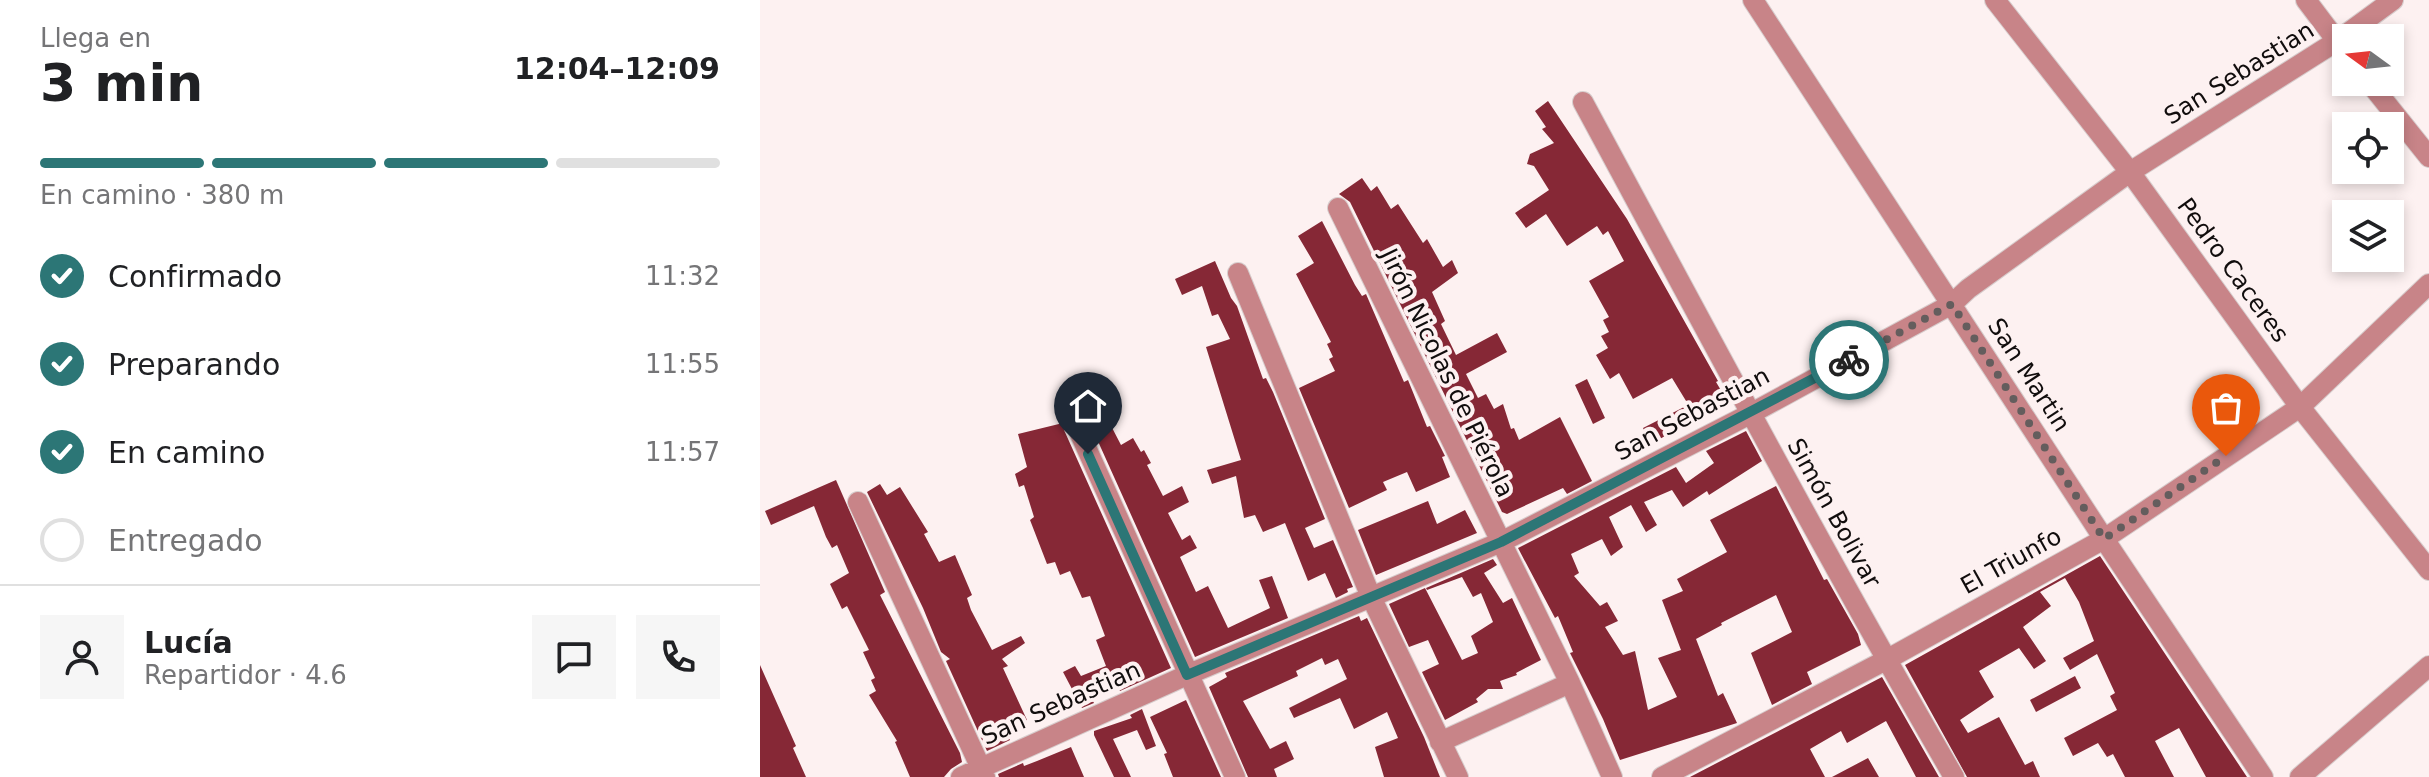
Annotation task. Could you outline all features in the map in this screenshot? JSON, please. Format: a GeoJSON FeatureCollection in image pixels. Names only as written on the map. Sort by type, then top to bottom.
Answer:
{"type":"FeatureCollection","features":[{"type":"Feature","properties":{"kind":"street","name":"San Martin"},"geometry":{"type":"LineString","coordinates":[[1753,0],[2263,777]]}},
{"type":"Feature","properties":{"kind":"street","name":"Pedro Caceres"},"geometry":{"type":"LineString","coordinates":[[1995,0],[2130,172],[2300,407],[2429,570]]}},
{"type":"Feature","properties":{"kind":"street"},"geometry":{"type":"LineString","coordinates":[[2306,0],[2332,34]]}},
{"type":"Feature","properties":{"kind":"street","name":"San Sebastian"},"geometry":{"type":"LineString","coordinates":[[2367,24],[2393,0]]}},
{"type":"Feature","properties":{"kind":"street","name":"San Sebastian"},"geometry":{"type":"LineString","coordinates":[[961,777],[983,772],[1187,675],[1501,542],[1750,414],[1952,304],[1968,289],[2130,172],[2332,53]]}},
{"type":"Feature","properties":{"kind":"street"},"geometry":{"type":"LineString","coordinates":[[2380,96],[2429,157]]}},
{"type":"Feature","properties":{"kind":"street","name":"Simón Bolivar"},"geometry":{"type":"LineString","coordinates":[[1583,102],[1750,414],[1954,777]]}},
{"type":"Feature","properties":{"kind":"street","name":"Jirón Nicolas de Piérola"},"geometry":{"type":"LineString","coordinates":[[1338,208],[1570,683],[1612,777]]}},
{"type":"Feature","properties":{"kind":"street"},"geometry":{"type":"LineString","coordinates":[[1238,273],[1371,597],[1458,777]]}},
{"type":"Feature","properties":{"kind":"street","name":"El Triunfo"},"geometry":{"type":"LineString","coordinates":[[1662,777],[1886,660],[2104,539],[2300,407],[2429,284]]}},
{"type":"Feature","properties":{"kind":"street"},"geometry":{"type":"LineString","coordinates":[[1076,425],[1235,777]]}},
{"type":"Feature","properties":{"kind":"street"},"geometry":{"type":"LineString","coordinates":[[858,502],[983,772]]}},
{"type":"Feature","properties":{"kind":"street"},"geometry":{"type":"LineString","coordinates":[[2300,777],[2429,666]]}},
{"type":"Feature","properties":{"kind":"street"},"geometry":{"type":"LineString","coordinates":[[1440,742],[1570,683]]}},
{"type":"Feature","properties":{"kind":"building"},"geometry":{"type":"Polygon","coordinates":[[[1548,101],[1627,219],[1718,381],[1725,397],[1694,414],[1672,378],[1633,399],[1619,373],[1610,379],[1596,355],[1608,348],[1601,336],[1609,332],[1603,320],[1609,317],[1589,281],[1624,261],[1608,231],[1603,235],[1597,226],[1567,246],[1546,214],[1526,228],[1515,213],[1549,190],[1534,166],[1527,164],[1530,154],[1554,143],[1542,129],[1546,127],[1535,111],[1548,101]]]}},
{"type":"Feature","properties":{"kind":"building"},"geometry":{"type":"Polygon","coordinates":[[[1362,178],[1371,191],[1377,186],[1391,209],[1398,204],[1423,243],[1427,239],[1443,267],[1452,260],[1458,273],[1432,292],[1445,321],[1441,324],[1456,355],[1497,333],[1507,352],[1466,374],[1478,398],[1486,394],[1494,409],[1503,404],[1511,429],[1514,428],[1519,440],[1560,417],[1592,481],[1567,494],[1563,488],[1507,514],[1502,512],[1350,202],[1339,194],[1362,178]]]}},
{"type":"Feature","properties":{"kind":"building"},"geometry":{"type":"Polygon","coordinates":[[[1322,221],[1355,285],[1362,296],[1366,294],[1404,382],[1408,380],[1427,427],[1430,426],[1445,456],[1442,457],[1450,477],[1416,492],[1407,472],[1383,482],[1387,490],[1349,508],[1299,388],[1335,371],[1329,359],[1333,357],[1327,344],[1331,342],[1296,274],[1314,263],[1298,236],[1322,221]]]}},
{"type":"Feature","properties":{"kind":"building"},"geometry":{"type":"Polygon","coordinates":[[[1215,261],[1237,306],[1263,379],[1266,378],[1273,392],[1325,519],[1305,528],[1314,548],[1333,540],[1353,587],[1336,598],[1325,573],[1308,581],[1285,523],[1263,532],[1255,515],[1244,518],[1236,476],[1212,484],[1207,470],[1241,460],[1206,347],[1230,339],[1218,314],[1212,316],[1202,286],[1182,295],[1175,279],[1215,261]]]}},
{"type":"Feature","properties":{"kind":"building"},"geometry":{"type":"Polygon","coordinates":[[[1587,379],[1605,418],[1593,424],[1575,385],[1587,379]]]}},
{"type":"Feature","properties":{"kind":"building"},"geometry":{"type":"Polygon","coordinates":[[[1688,405],[1695,419],[1651,444],[1643,428],[1688,405]]]}},
{"type":"Feature","properties":{"kind":"building"},"geometry":{"type":"Polygon","coordinates":[[[1108,420],[1121,445],[1133,438],[1141,452],[1144,450],[1151,463],[1147,465],[1163,496],[1182,486],[1189,502],[1168,513],[1182,540],[1190,535],[1197,548],[1180,557],[1196,592],[1208,586],[1228,628],[1270,608],[1259,580],[1272,576],[1288,618],[1195,657],[1092,428],[1108,420]]]}},
{"type":"Feature","properties":{"kind":"building"},"geometry":{"type":"Polygon","coordinates":[[[1063,423],[1171,668],[1120,691],[1116,682],[1089,693],[1094,703],[1082,708],[1063,672],[1075,666],[1081,676],[1106,666],[1096,640],[1105,636],[1090,596],[1082,598],[1070,571],[1060,575],[1055,562],[1047,564],[1030,520],[1034,517],[1024,485],[1019,487],[1015,474],[1027,467],[1018,434],[1063,423]]]}},
{"type":"Feature","properties":{"kind":"building"},"geometry":{"type":"Polygon","coordinates":[[[1746,431],[1762,461],[1709,495],[1707,491],[1683,507],[1672,490],[1644,502],[1657,525],[1646,532],[1631,505],[1609,517],[1623,547],[1611,556],[1602,539],[1571,554],[1579,573],[1574,576],[1600,606],[1607,602],[1618,621],[1605,627],[1623,655],[1635,651],[1648,710],[1677,697],[1658,658],[1681,650],[1662,600],[1683,591],[1677,579],[1727,552],[1710,520],[1776,486],[1824,580],[1827,579],[1858,634],[1861,645],[1807,672],[1812,684],[1772,705],[1751,653],[1792,632],[1776,595],[1696,639],[1718,696],[1723,693],[1737,723],[1620,760],[1570,653],[1573,652],[1558,616],[1555,618],[1518,548],[1676,467],[1686,483],[1714,463],[1706,451],[1746,431]]]}},
{"type":"Feature","properties":{"kind":"building"},"geometry":{"type":"Polygon","coordinates":[[[836,480],[885,592],[880,595],[960,753],[962,762],[944,777],[910,777],[897,741],[869,695],[876,691],[871,680],[875,678],[863,652],[869,650],[847,606],[842,609],[830,584],[849,573],[837,545],[832,548],[826,537],[814,506],[771,525],[765,511],[836,480]]]}},
{"type":"Feature","properties":{"kind":"building"},"geometry":{"type":"Polygon","coordinates":[[[880,484],[887,495],[900,487],[928,532],[924,534],[939,562],[955,555],[972,595],[967,598],[971,610],[992,650],[1021,636],[1025,643],[1002,659],[1008,666],[1003,668],[1027,720],[1006,732],[1010,740],[987,751],[946,661],[950,659],[941,652],[867,492],[880,484]]]}},
{"type":"Feature","properties":{"kind":"building"},"geometry":{"type":"Polygon","coordinates":[[[1428,501],[1437,524],[1465,510],[1477,533],[1376,575],[1358,530],[1428,501]]]}},
{"type":"Feature","properties":{"kind":"building"},"geometry":{"type":"Polygon","coordinates":[[[2100,556],[2247,777],[2206,777],[2179,728],[2155,741],[2174,777],[2125,777],[2113,754],[2107,757],[2098,743],[2073,756],[2064,738],[2117,710],[2110,696],[2115,693],[2097,654],[2070,670],[2063,658],[2094,641],[2079,602],[2065,578],[2040,592],[2051,606],[2023,627],[2046,661],[2034,669],[2019,648],[1979,671],[1994,697],[1960,720],[1968,733],[1999,717],[2025,765],[2033,761],[2040,777],[1967,777],[1905,665],[2100,556]]]}},
{"type":"Feature","properties":{"kind":"building"},"geometry":{"type":"Polygon","coordinates":[[[1493,559],[1497,565],[1484,573],[1503,603],[1512,598],[1541,660],[1517,675],[1500,681],[1503,689],[1488,689],[1476,699],[1478,702],[1445,720],[1422,672],[1439,664],[1428,640],[1409,647],[1389,604],[1425,588],[1462,660],[1478,653],[1471,636],[1493,622],[1481,593],[1473,597],[1462,577],[1426,588],[1493,559]]]}},
{"type":"Feature","properties":{"kind":"building"},"geometry":{"type":"Polygon","coordinates":[[[1359,616],[1361,621],[1367,618],[1440,777],[1384,777],[1375,747],[1398,738],[1387,712],[1354,729],[1340,698],[1294,718],[1289,708],[1347,679],[1338,659],[1325,665],[1322,658],[1296,671],[1298,676],[1243,701],[1270,749],[1286,741],[1294,759],[1274,769],[1277,777],[1248,777],[1209,687],[1227,677],[1225,673],[1359,616]]]}},
{"type":"Feature","properties":{"kind":"building"},"geometry":{"type":"Polygon","coordinates":[[[760,665],[796,746],[793,748],[806,777],[760,777],[760,665]]]}},
{"type":"Feature","properties":{"kind":"building"},"geometry":{"type":"Polygon","coordinates":[[[2075,676],[2081,688],[2036,712],[2030,700],[2075,676]]]}},
{"type":"Feature","properties":{"kind":"building"},"geometry":{"type":"Polygon","coordinates":[[[1882,677],[1939,777],[1916,777],[1886,721],[1847,743],[1841,731],[1810,749],[1825,777],[1690,777],[1882,677]]]}},
{"type":"Feature","properties":{"kind":"building"},"geometry":{"type":"Polygon","coordinates":[[[1186,700],[1221,777],[1173,777],[1164,754],[1167,753],[1150,717],[1186,700]]]}},
{"type":"Feature","properties":{"kind":"building"},"geometry":{"type":"Polygon","coordinates":[[[1142,709],[1156,746],[1146,750],[1137,730],[1113,739],[1131,777],[1114,777],[1094,731],[1132,718],[1130,715],[1142,709]]]}},
{"type":"Feature","properties":{"kind":"building"},"geometry":{"type":"Polygon","coordinates":[[[1071,747],[1084,777],[999,777],[998,774],[1023,763],[1024,766],[1071,747]]]}},
{"type":"Feature","properties":{"kind":"building"},"geometry":{"type":"Polygon","coordinates":[[[1868,758],[1879,777],[1832,777],[1868,758]]]}},
{"type":"Feature","properties":{"kind":"way so far"},"geometry":{"type":"LineString","coordinates":[[1849,360],[1952,304],[2104,539],[2226,456]]}},
{"type":"Feature","properties":{"kind":"route"},"geometry":{"type":"LineString","coordinates":[[1088,454],[1187,675],[1501,542],[1849,360]]}}]}
